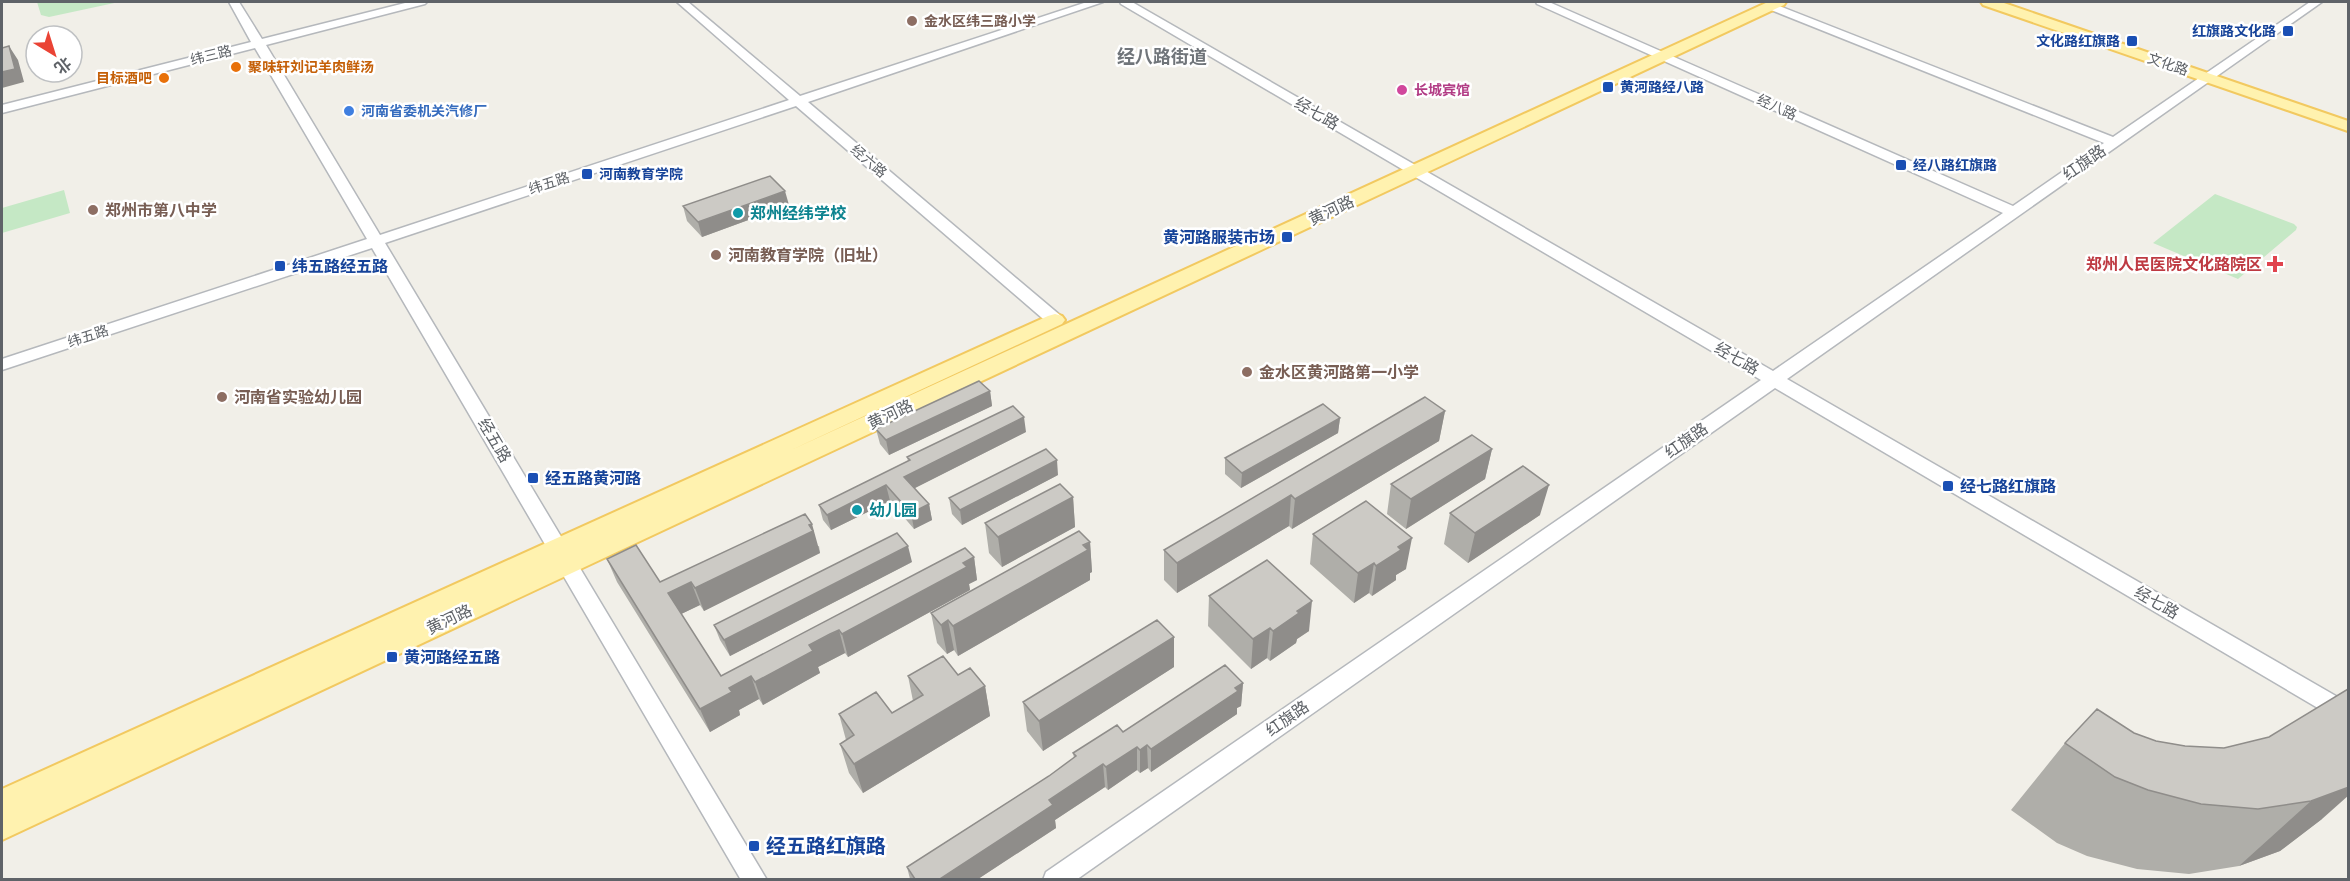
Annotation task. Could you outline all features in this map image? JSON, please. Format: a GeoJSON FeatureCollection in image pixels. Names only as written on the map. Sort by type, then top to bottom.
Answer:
{"type":"FeatureCollection","features":[{"type":"Feature","properties":{"kind":"main road","name":"文化路"},"geometry":{"type":"LineString","coordinates":[[1988,2],[2349,118]]}},
{"type":"Feature","properties":{"kind":"main road","name":"文化路"},"geometry":{"type":"LineString","coordinates":[[2007,2],[2349,126]]}},
{"type":"Feature","properties":{"kind":"main road","name":"黄河路"},"geometry":{"type":"LineString","coordinates":[[2,803],[564,556],[1655,52],[1767,3]]}},
{"type":"Feature","properties":{"kind":"main road","name":"黄河路"},"geometry":{"type":"LineString","coordinates":[[2,827],[1055,320],[1408,166]]}},
{"type":"Feature","properties":{"kind":"street","name":"经五路"},"geometry":{"type":"LineString","coordinates":[[234,2],[755,879]]}},
{"type":"Feature","properties":{"kind":"street","name":"纬三路"},"geometry":{"type":"LineString","coordinates":[[2,109],[421,2]]}},
{"type":"Feature","properties":{"kind":"street","name":"经六路"},"geometry":{"type":"LineString","coordinates":[[682,2],[1055,320]]}},
{"type":"Feature","properties":{"kind":"street","name":"纬五路"},"geometry":{"type":"LineString","coordinates":[[2,365],[1097,2]]}},
{"type":"Feature","properties":{"kind":"street","name":"经七路"},"geometry":{"type":"LineString","coordinates":[[1125,2],[2349,714]]}},
{"type":"Feature","properties":{"kind":"street","name":"经八路"},"geometry":{"type":"LineString","coordinates":[[1541,2],[2013,212]]}},
{"type":"Feature","properties":{"kind":"street","name":"红旗路"},"geometry":{"type":"LineString","coordinates":[[1055,879],[2317,2]]}},
{"type":"Feature","properties":{"kind":"street"},"geometry":{"type":"LineString","coordinates":[[1767,3],[2114,142]]}},
{"type":"Feature","properties":{"kind":"green space"},"geometry":{"type":"Polygon","coordinates":[[[37,2],[119,2],[49,17],[41,15],[37,2]]]}},
{"type":"Feature","properties":{"kind":"green space"},"geometry":{"type":"Polygon","coordinates":[[[64,190],[70,213],[2,233],[2,208],[64,190]]]}},
{"type":"Feature","properties":{"kind":"green space"},"geometry":{"type":"Polygon","coordinates":[[[2215,194],[2294,224],[2297,227],[2296,230],[2238,279],[2153,243],[2215,194]]]}},
{"type":"Feature","properties":{"kind":"building"},"geometry":{"type":"Polygon","coordinates":[[[9,46],[15,69],[2,72],[2,48],[9,46]]]}},
{"type":"Feature","properties":{"kind":"building"},"geometry":{"type":"Polygon","coordinates":[[[770,176],[785,191],[698,222],[683,206],[770,176]]]}},
{"type":"Feature","properties":{"kind":"building"},"geometry":{"type":"Polygon","coordinates":[[[979,381],[990,391],[886,440],[876,429],[979,381]]]}},
{"type":"Feature","properties":{"kind":"building"},"geometry":{"type":"Polygon","coordinates":[[[1425,397],[1445,411],[1295,499],[1291,495],[1177,563],[1164,550],[1425,397]]]}},
{"type":"Feature","properties":{"kind":"building"},"geometry":{"type":"Polygon","coordinates":[[[1323,404],[1340,418],[1242,473],[1225,458],[1323,404]]]}},
{"type":"Feature","properties":{"kind":"building"},"geometry":{"type":"Polygon","coordinates":[[[1013,406],[1024,417],[904,477],[929,504],[911,513],[886,485],[827,515],[819,505],[910,460],[907,457],[1013,406]]]}},
{"type":"Feature","properties":{"kind":"building"},"geometry":{"type":"Polygon","coordinates":[[[1472,435],[1492,449],[1411,499],[1391,484],[1472,435]]]}},
{"type":"Feature","properties":{"kind":"building"},"geometry":{"type":"Polygon","coordinates":[[[1046,449],[1057,460],[960,510],[949,498],[1046,449]]]}},
{"type":"Feature","properties":{"kind":"building"},"geometry":{"type":"Polygon","coordinates":[[[1523,466],[1549,485],[1475,533],[1450,513],[1523,466]]]}},
{"type":"Feature","properties":{"kind":"building"},"geometry":{"type":"Polygon","coordinates":[[[1060,484],[1073,497],[998,537],[985,523],[1060,484]]]}},
{"type":"Feature","properties":{"kind":"building"},"geometry":{"type":"Polygon","coordinates":[[[1366,501],[1412,538],[1398,547],[1401,550],[1376,566],[1374,563],[1358,573],[1313,534],[1366,501]]]}},
{"type":"Feature","properties":{"kind":"building"},"geometry":{"type":"Polygon","coordinates":[[[805,514],[812,524],[809,525],[813,531],[695,588],[691,582],[668,593],[721,676],[965,548],[974,557],[963,563],[967,567],[842,634],[839,630],[809,645],[813,651],[755,682],[751,676],[729,688],[732,692],[700,709],[607,559],[636,545],[660,582],[805,514]]]}},
{"type":"Feature","properties":{"kind":"building"},"geometry":{"type":"Polygon","coordinates":[[[1079,531],[1090,542],[1083,545],[1088,550],[953,626],[948,620],[941,625],[931,613],[1079,531]]]}},
{"type":"Feature","properties":{"kind":"building"},"geometry":{"type":"Polygon","coordinates":[[[897,533],[908,546],[724,640],[714,625],[897,533]]]}},
{"type":"Feature","properties":{"kind":"building"},"geometry":{"type":"Polygon","coordinates":[[[1267,560],[1312,601],[1273,631],[1270,628],[1253,639],[1209,596],[1267,560]]]}},
{"type":"Feature","properties":{"kind":"building"},"geometry":{"type":"Polygon","coordinates":[[[1157,620],[1174,637],[1039,721],[1023,702],[1157,620]]]}},
{"type":"Feature","properties":{"kind":"building"},"geometry":{"type":"Polygon","coordinates":[[[943,656],[958,675],[970,668],[985,686],[854,764],[840,744],[854,735],[839,714],[876,692],[892,713],[923,695],[908,676],[943,656]]]}},
{"type":"Feature","properties":{"kind":"building"},"geometry":{"type":"Polygon","coordinates":[[[1225,665],[1243,683],[1235,688],[1238,691],[1151,749],[1147,745],[1140,750],[1137,747],[1106,767],[1103,764],[1049,800],[1053,805],[940,879],[915,879],[907,867],[1049,776],[1076,756],[1073,753],[1117,725],[1123,732],[1225,665]]]}},
{"type":"Feature","properties":{"kind":"building"},"geometry":{"type":"Polygon","coordinates":[[[2348,689],[2349,787],[2311,801],[2258,809],[2201,804],[2148,790],[2115,777],[2065,743],[2097,709],[2134,733],[2156,741],[2185,746],[2224,748],[2269,737],[2348,689]]]}},
{"type":"Feature","properties":{"kind":"place","name":"金水区纬三路小学"},"geometry":{"type":"Point","coordinates":[912,21]}},
{"type":"Feature","properties":{"kind":"place","name":"红旗路文化路"},"geometry":{"type":"Point","coordinates":[2288,31]}},
{"type":"Feature","properties":{"kind":"place","name":"文化路红旗路"},"geometry":{"type":"Point","coordinates":[2132,41]}},
{"type":"Feature","properties":{"kind":"place","name":"聚味轩刘记羊肉鲜汤"},"geometry":{"type":"Point","coordinates":[236,67]}},
{"type":"Feature","properties":{"kind":"place","name":"目标酒吧"},"geometry":{"type":"Point","coordinates":[164,78]}},
{"type":"Feature","properties":{"kind":"place","name":"黄河路经八路"},"geometry":{"type":"Point","coordinates":[1608,87]}},
{"type":"Feature","properties":{"kind":"place","name":"长城宾馆"},"geometry":{"type":"Point","coordinates":[1402,90]}},
{"type":"Feature","properties":{"kind":"place","name":"河南省委机关汽修厂"},"geometry":{"type":"Point","coordinates":[349,111]}},
{"type":"Feature","properties":{"kind":"place","name":"经八路红旗路"},"geometry":{"type":"Point","coordinates":[1901,165]}},
{"type":"Feature","properties":{"kind":"place","name":"河南教育学院"},"geometry":{"type":"Point","coordinates":[587,174]}},
{"type":"Feature","properties":{"kind":"place","name":"郑州市第八中学"},"geometry":{"type":"Point","coordinates":[93,210]}},
{"type":"Feature","properties":{"kind":"place","name":"郑州经纬学校"},"geometry":{"type":"Point","coordinates":[738,213]}},
{"type":"Feature","properties":{"kind":"place","name":"黄河路服装市场"},"geometry":{"type":"Point","coordinates":[1287,237]}},
{"type":"Feature","properties":{"kind":"place","name":"河南教育学院（旧址）"},"geometry":{"type":"Point","coordinates":[716,255]}},
{"type":"Feature","properties":{"kind":"place","name":"郑州人民医院文化路院区"},"geometry":{"type":"Point","coordinates":[2275,264]}},
{"type":"Feature","properties":{"kind":"place","name":"纬五路经五路"},"geometry":{"type":"Point","coordinates":[280,266]}},
{"type":"Feature","properties":{"kind":"place","name":"金水区黄河路第一小学"},"geometry":{"type":"Point","coordinates":[1247,372]}},
{"type":"Feature","properties":{"kind":"place","name":"河南省实验幼儿园"},"geometry":{"type":"Point","coordinates":[222,397]}},
{"type":"Feature","properties":{"kind":"place","name":"经五路黄河路"},"geometry":{"type":"Point","coordinates":[533,478]}},
{"type":"Feature","properties":{"kind":"place","name":"经七路红旗路"},"geometry":{"type":"Point","coordinates":[1948,486]}},
{"type":"Feature","properties":{"kind":"place","name":"幼儿园"},"geometry":{"type":"Point","coordinates":[857,510]}},
{"type":"Feature","properties":{"kind":"place","name":"黄河路经五路"},"geometry":{"type":"Point","coordinates":[392,657]}},
{"type":"Feature","properties":{"kind":"place","name":"经五路红旗路"},"geometry":{"type":"Point","coordinates":[754,846]}},
{"type":"Feature","properties":{"kind":"district","name":"经八路街道"},"geometry":{"type":"Point","coordinates":[1162,57]}}]}
